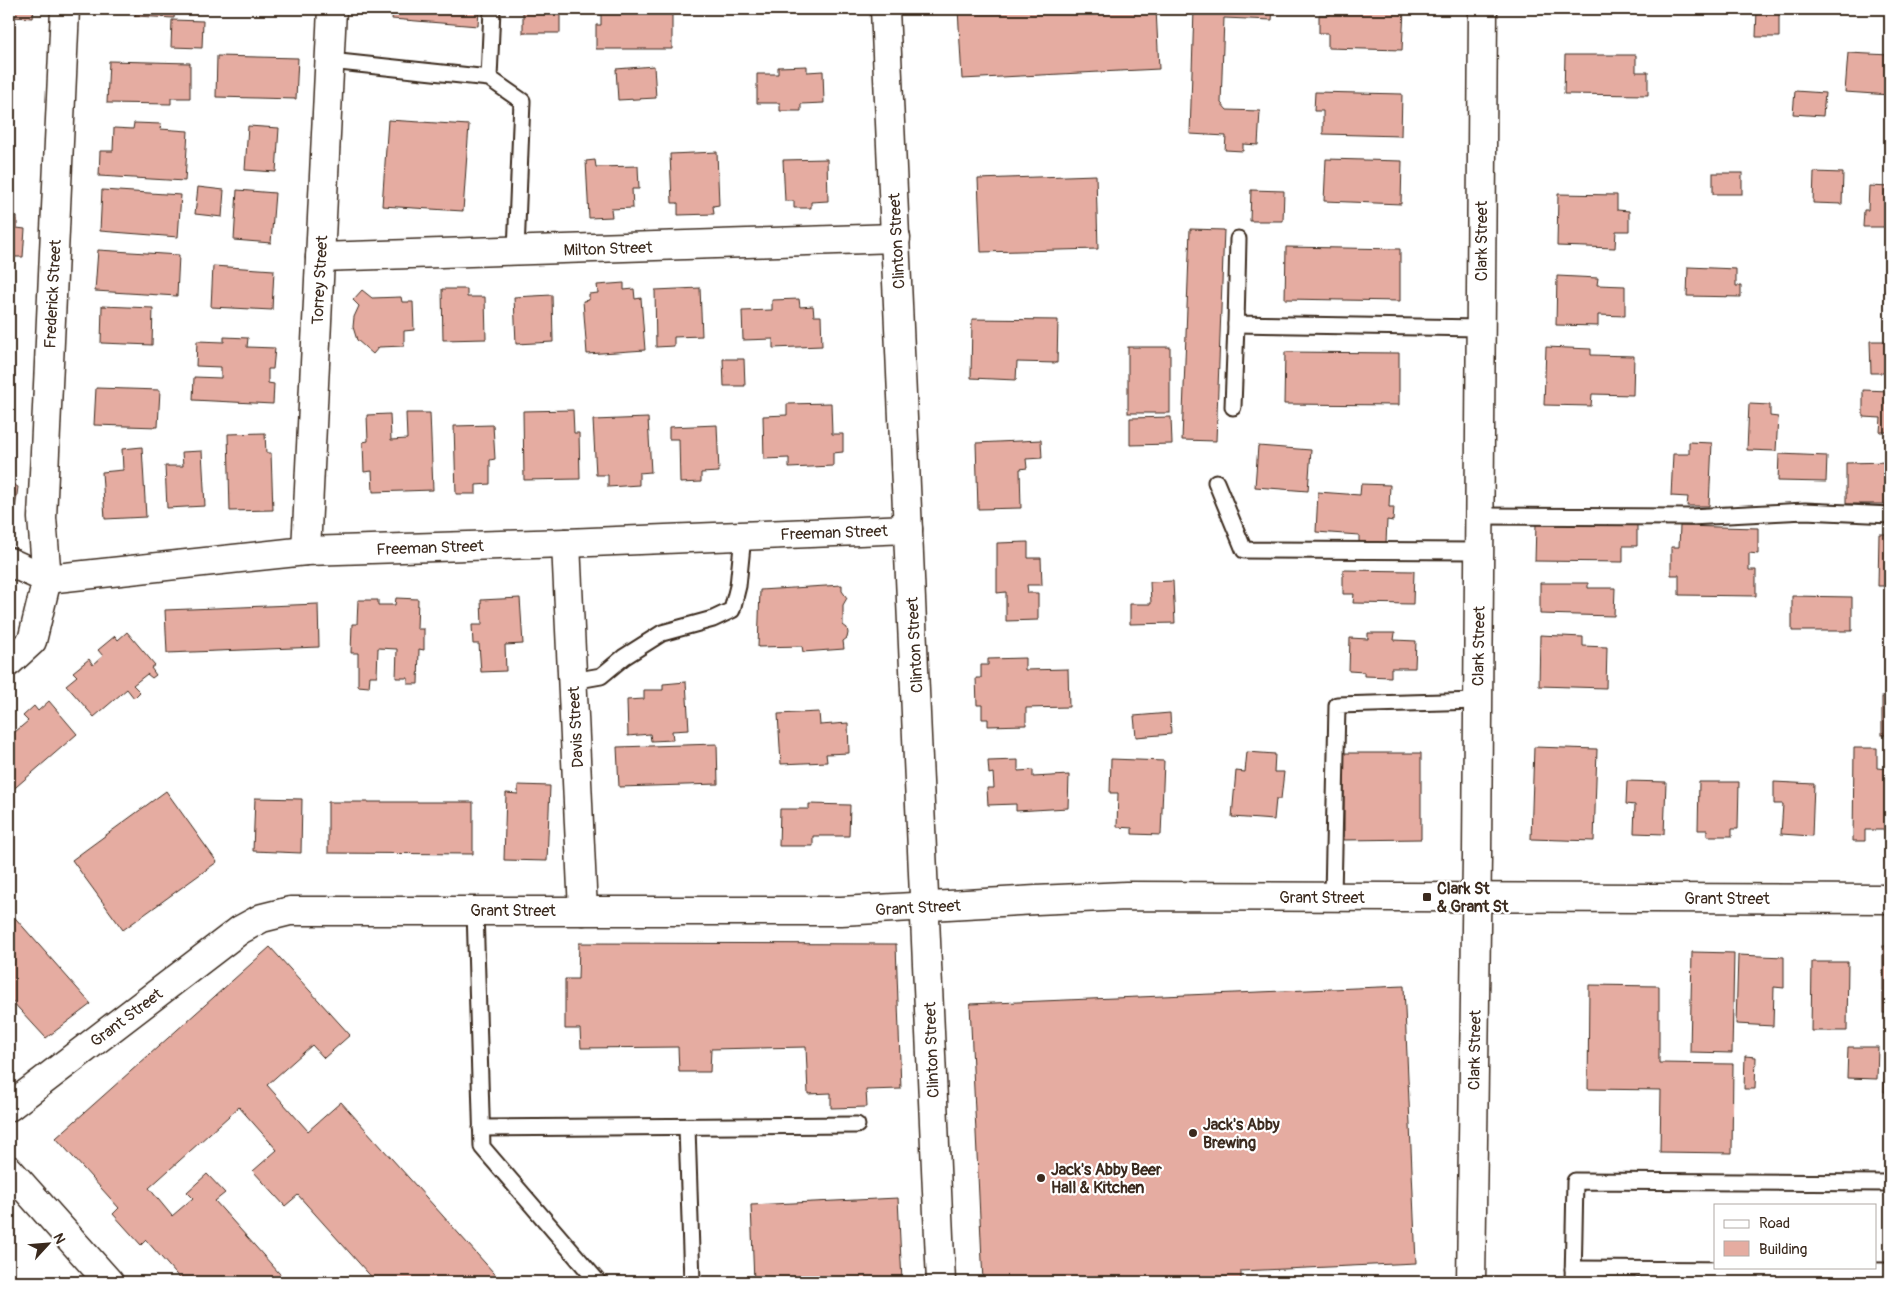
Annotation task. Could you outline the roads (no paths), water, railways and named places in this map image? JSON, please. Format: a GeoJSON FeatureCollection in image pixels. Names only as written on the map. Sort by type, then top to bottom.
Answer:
{"type":"FeatureCollection","features":[{"type":"Feature","properties":{"kind":"street","name":"Frederick Street"},"geometry":{"type":"LineString","coordinates":[[47,579],[42,518],[65,9]]}},
{"type":"Feature","properties":{"kind":"street","name":"Torrey Street"},"geometry":{"type":"LineString","coordinates":[[306,551],[332,9]]}},
{"type":"Feature","properties":{"kind":"street","name":"Clinton Street"},"geometry":{"type":"LineString","coordinates":[[885,9],[941,1282]]}},
{"type":"Feature","properties":{"kind":"street","name":"Clark Street"},"geometry":{"type":"LineString","coordinates":[[1471,1282],[1478,701],[1483,9]]}},
{"type":"Feature","properties":{"kind":"street","name":"Milton Street"},"geometry":{"type":"LineString","coordinates":[[320,257],[896,238]]}},
{"type":"Feature","properties":{"kind":"street","name":"Freeman Street"},"geometry":{"type":"LineString","coordinates":[[47,579],[306,551],[566,543],[908,528]]}},
{"type":"Feature","properties":{"kind":"street","name":"Davis Street"},"geometry":{"type":"LineString","coordinates":[[566,543],[583,910]]}},
{"type":"Feature","properties":{"kind":"street"},"geometry":{"type":"LineString","coordinates":[[9,562],[47,579],[32,641],[9,662]]}},
{"type":"Feature","properties":{"kind":"street","name":"Grant Street"},"geometry":{"type":"LineString","coordinates":[[9,1106],[240,930],[275,913],[302,910],[841,911],[1105,897],[1890,899]]}},
{"type":"Feature","properties":{"kind":"street"},"geometry":{"type":"LineString","coordinates":[[9,1170],[109,1282]]}},
{"type":"Feature","properties":{"kind":"lane"},"geometry":{"type":"LineString","coordinates":[[489,78],[492,9]]}},
{"type":"Feature","properties":{"kind":"lane"},"geometry":{"type":"LineString","coordinates":[[330,61],[489,78],[522,100],[516,251]]}},
{"type":"Feature","properties":{"kind":"lane"},"geometry":{"type":"LineString","coordinates":[[1233,407],[1238,239]]}},
{"type":"Feature","properties":{"kind":"lane"},"geometry":{"type":"LineString","coordinates":[[1236,324],[1481,328]]}},
{"type":"Feature","properties":{"kind":"lane"},"geometry":{"type":"LineString","coordinates":[[1216,482],[1244,550],[1479,551]]}},
{"type":"Feature","properties":{"kind":"lane"},"geometry":{"type":"LineString","coordinates":[[1479,516],[1690,517],[1806,511],[1890,515]]}},
{"type":"Feature","properties":{"kind":"lane"},"geometry":{"type":"LineString","coordinates":[[573,681],[601,676],[624,657],[662,632],[713,619],[732,610],[738,586],[743,536]]}},
{"type":"Feature","properties":{"kind":"lane"},"geometry":{"type":"LineString","coordinates":[[1333,897],[1337,705],[1478,701]]}},
{"type":"Feature","properties":{"kind":"lane"},"geometry":{"type":"LineString","coordinates":[[475,910],[482,1147],[598,1282]]}},
{"type":"Feature","properties":{"kind":"lane"},"geometry":{"type":"LineString","coordinates":[[481,1128],[857,1125]]}},
{"type":"Feature","properties":{"kind":"lane"},"geometry":{"type":"LineString","coordinates":[[687,1127],[692,1282]]}},
{"type":"Feature","properties":{"kind":"lane"},"geometry":{"type":"LineString","coordinates":[[1890,1184],[1575,1181],[1573,1276],[1890,1271]]}},
{"type":"Feature","properties":{"kind":"place","name":"Clark St & Grant St"},"geometry":{"type":"Point","coordinates":[1427,897]}},
{"type":"Feature","properties":{"kind":"place","name":"Jack's Abby Brewing"},"geometry":{"type":"Point","coordinates":[1193,1133]}},
{"type":"Feature","properties":{"kind":"place","name":"Jack's Abby Beer Hall & Kitchen"},"geometry":{"type":"Point","coordinates":[1041,1178]}}]}
